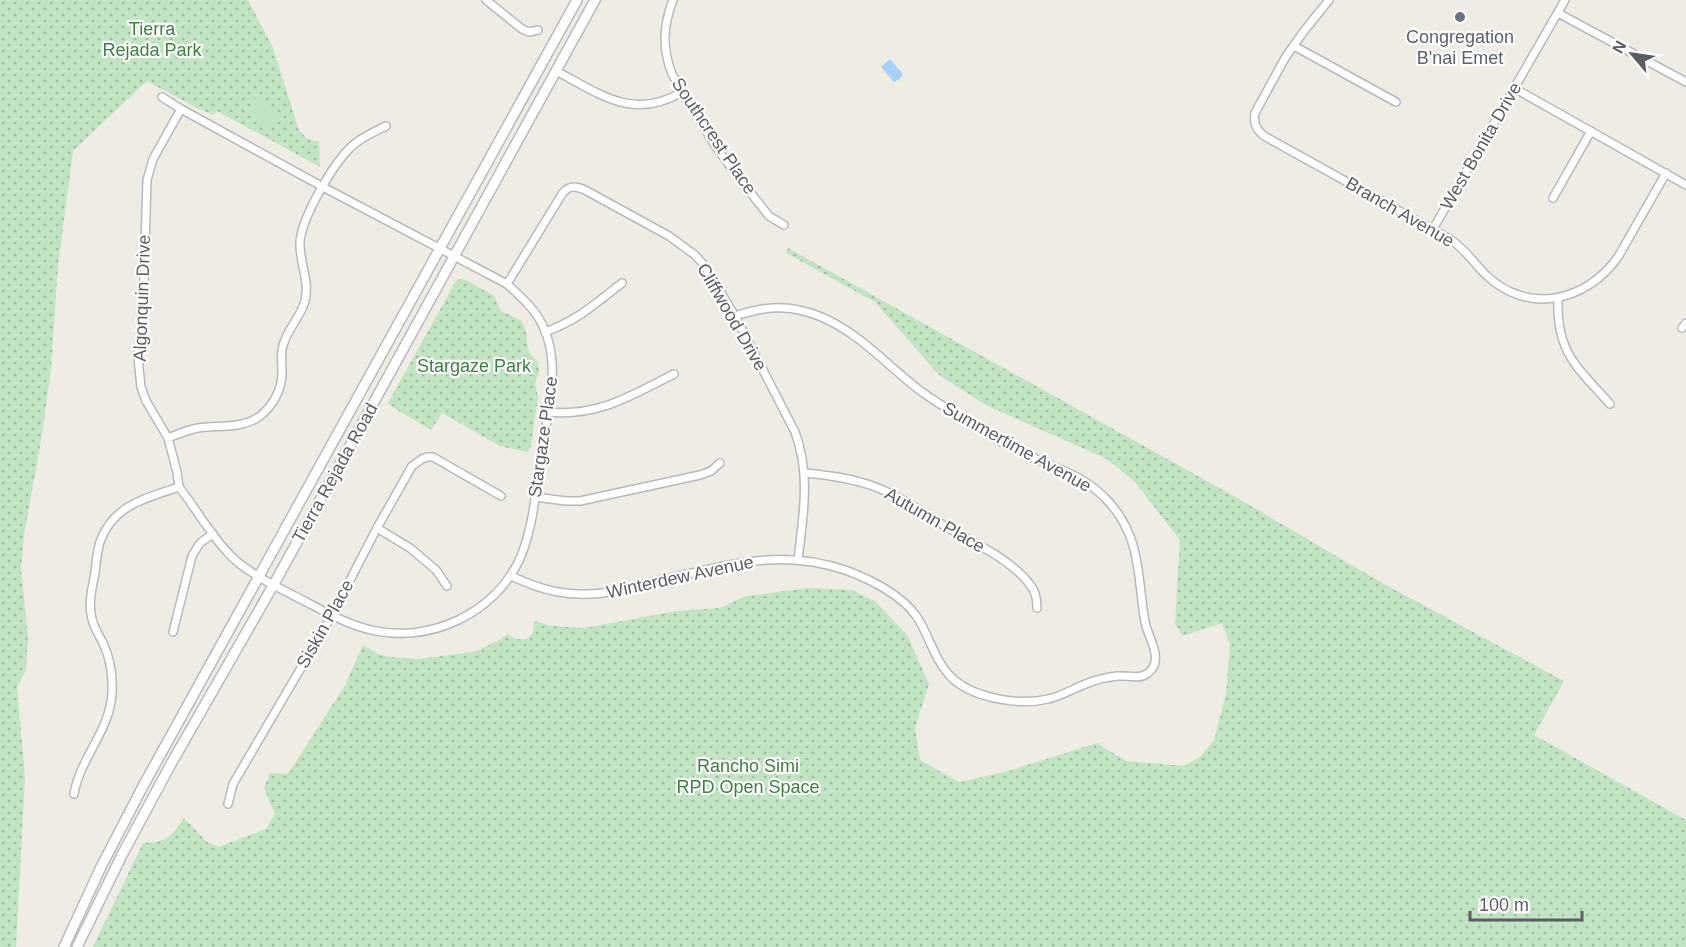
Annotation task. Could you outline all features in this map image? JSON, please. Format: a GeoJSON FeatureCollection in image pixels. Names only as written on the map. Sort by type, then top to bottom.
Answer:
{"type":"FeatureCollection","features":[{"type":"Feature","properties":{"kind":"main road","name":"Tierra Rejada Road"},"geometry":{"type":"LineString","coordinates":[[63,947],[142,788],[577,0]]}},
{"type":"Feature","properties":{"kind":"main road","name":"Tierra Rejada Road"},"geometry":{"type":"LineString","coordinates":[[77,947],[122,855],[171,764],[274,584],[596,0]]}},
{"type":"Feature","properties":{"kind":"street"},"geometry":{"type":"LineString","coordinates":[[486,0],[522,29],[529,32],[537,30]]}},
{"type":"Feature","properties":{"kind":"street","name":"Southcrest Place"},"geometry":{"type":"LineString","coordinates":[[673,0],[665,24],[664,48],[672,74],[714,144],[738,177],[769,216],[784,225]]}},
{"type":"Feature","properties":{"kind":"street"},"geometry":{"type":"LineString","coordinates":[[1329,0],[1294,46],[1396,102]]}},
{"type":"Feature","properties":{"kind":"street","name":"West Bonita Drive"},"geometry":{"type":"LineString","coordinates":[[1433,229],[1565,0]]}},
{"type":"Feature","properties":{"kind":"street"},"geometry":{"type":"LineString","coordinates":[[1558,13],[1686,82]]}},
{"type":"Feature","properties":{"kind":"street","name":"Branch Avenue"},"geometry":{"type":"LineString","coordinates":[[1294,46],[1255,113],[1254,119],[1258,131],[1433,229],[1460,246],[1486,275],[1503,287],[1528,297],[1558,298],[1586,288],[1599,279],[1618,257],[1666,173]]}},
{"type":"Feature","properties":{"kind":"street"},"geometry":{"type":"LineString","coordinates":[[556,71],[608,98],[625,103],[648,105],[660,103],[682,92]]}},
{"type":"Feature","properties":{"kind":"street"},"geometry":{"type":"LineString","coordinates":[[1514,88],[1686,185]]}},
{"type":"Feature","properties":{"kind":"street","name":"Stargaze Place"},"geometry":{"type":"LineString","coordinates":[[162,97],[323,187],[507,284],[530,305],[539,318],[550,346],[552,369],[532,518],[520,557],[511,576],[484,605],[449,624],[411,633],[391,633],[371,630],[332,615],[260,576],[231,557],[179,487]]}},
{"type":"Feature","properties":{"kind":"street","name":"Algonquin Drive"},"geometry":{"type":"LineString","coordinates":[[179,487],[168,438],[146,401],[141,387],[138,355],[143,314],[147,180],[153,159],[181,109]]}},
{"type":"Feature","properties":{"kind":"street"},"geometry":{"type":"LineString","coordinates":[[168,438],[185,431],[250,422],[261,416],[276,398],[282,375],[281,352],[300,314],[307,290],[300,251],[303,228],[336,165],[352,146],[386,126]]}},
{"type":"Feature","properties":{"kind":"street"},"geometry":{"type":"LineString","coordinates":[[1553,198],[1591,131]]}},
{"type":"Feature","properties":{"kind":"street","name":"Cliffwood Drive"},"geometry":{"type":"LineString","coordinates":[[507,284],[562,194],[566,189],[577,187],[669,236],[705,265],[735,316],[795,432],[804,459],[805,473],[798,560]]}},
{"type":"Feature","properties":{"kind":"street"},"geometry":{"type":"LineString","coordinates":[[545,332],[578,318],[622,283]]}},
{"type":"Feature","properties":{"kind":"street"},"geometry":{"type":"LineString","coordinates":[[1558,298],[1558,326],[1566,350],[1576,366],[1610,404]]}},
{"type":"Feature","properties":{"kind":"street","name":"Summertime Avenue"},"geometry":{"type":"LineString","coordinates":[[735,316],[756,309],[780,307],[803,310],[822,317],[857,338],[919,390],[937,402],[1009,447],[1082,479],[1101,495],[1119,516],[1133,545],[1139,567],[1145,623],[1156,652],[1156,662],[1147,674],[1135,677],[1115,676]]}},
{"type":"Feature","properties":{"kind":"street"},"geometry":{"type":"LineString","coordinates":[[548,412],[574,413],[601,408],[674,374]]}},
{"type":"Feature","properties":{"kind":"street","name":"Siskin Place"},"geometry":{"type":"LineString","coordinates":[[228,804],[233,784],[332,615],[376,528],[412,466],[422,459],[433,457],[501,496]]}},
{"type":"Feature","properties":{"kind":"street"},"geometry":{"type":"LineString","coordinates":[[535,497],[566,501],[592,499],[700,475],[711,471],[720,463]]}},
{"type":"Feature","properties":{"kind":"street","name":"Autumn Place"},"geometry":{"type":"LineString","coordinates":[[805,473],[854,479],[899,498],[1012,567],[1032,587],[1037,608]]}},
{"type":"Feature","properties":{"kind":"street"},"geometry":{"type":"LineString","coordinates":[[74,794],[76,781],[105,725],[112,693],[109,660],[92,618],[90,606],[104,532],[111,521],[126,507],[179,487]]}},
{"type":"Feature","properties":{"kind":"street"},"geometry":{"type":"LineString","coordinates":[[376,528],[410,548],[436,570],[447,586]]}},
{"type":"Feature","properties":{"kind":"street"},"geometry":{"type":"LineString","coordinates":[[173,632],[192,556],[200,543],[213,534]]}},
{"type":"Feature","properties":{"kind":"street","name":"Winterdew Avenue"},"geometry":{"type":"LineString","coordinates":[[511,576],[550,591],[566,595],[585,595],[603,593],[744,561],[798,560],[847,571],[870,581],[894,596],[917,617],[937,658],[951,676],[974,692],[1008,701],[1034,702],[1061,695],[1101,678],[1115,676]]}},
{"type":"Feature","properties":{"kind":"green space","name":"Tierra Rejada Park"},"geometry":{"type":"Polygon","coordinates":[[[0,0],[248,0],[273,48],[299,130],[308,138],[319,141],[320,167],[217,111],[213,115],[147,81],[73,151],[58,266],[51,368],[42,435],[24,535],[21,569],[28,637],[26,670],[17,687],[25,777],[16,947],[0,947],[0,0]]]}},
{"type":"Feature","properties":{"kind":"green space"},"geometry":{"type":"Polygon","coordinates":[[[255,98],[279,115],[269,129],[245,113],[255,98]]]}},
{"type":"Feature","properties":{"kind":"green space","name":"Rancho Simi RPD Open Space"},"geometry":{"type":"Polygon","coordinates":[[[788,248],[1232,495],[1384,584],[1564,681],[1534,735],[1686,820],[1686,947],[93,947],[143,843],[164,840],[176,830],[184,818],[207,842],[218,847],[266,829],[275,814],[264,788],[270,773],[288,774],[344,687],[363,645],[378,654],[418,659],[474,652],[508,634],[519,639],[527,639],[534,628],[534,621],[553,626],[584,628],[677,611],[719,608],[746,596],[808,588],[852,590],[876,602],[907,635],[929,684],[915,728],[920,760],[959,782],[1005,772],[1097,743],[1126,761],[1184,766],[1200,757],[1214,740],[1226,694],[1230,644],[1222,623],[1183,636],[1175,625],[1180,540],[1135,482],[1107,459],[986,405],[939,375],[875,302],[786,253],[788,248]]]}},
{"type":"Feature","properties":{"kind":"green space","name":"Stargaze Park"},"geometry":{"type":"Polygon","coordinates":[[[460,279],[494,296],[501,311],[522,321],[530,354],[538,362],[539,372],[535,383],[538,397],[531,446],[528,452],[500,446],[442,413],[431,430],[388,403],[456,281],[460,279]]]}},
{"type":"Feature","properties":{"kind":"water"},"geometry":{"type":"Polygon","coordinates":[[[890,59],[903,74],[894,82],[881,67],[890,59]]]}},
{"type":"Feature","properties":{"kind":"place","name":"Congregation B'nai Emet"},"geometry":{"type":"Point","coordinates":[1460,17]}}]}
